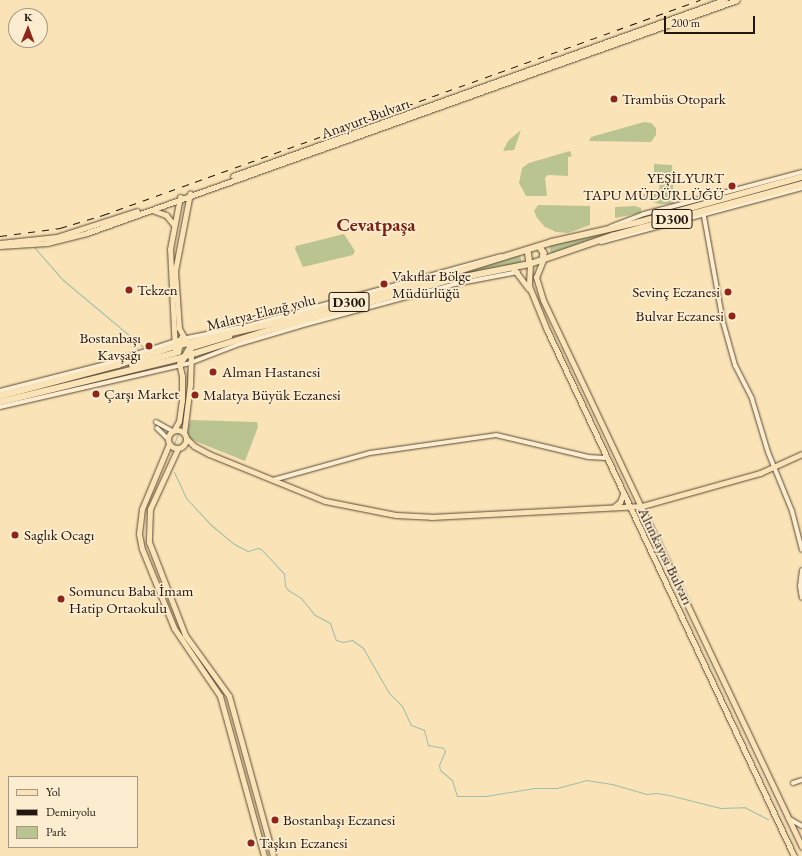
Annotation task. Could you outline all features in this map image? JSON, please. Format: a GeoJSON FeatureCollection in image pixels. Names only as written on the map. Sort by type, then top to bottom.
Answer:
{"type":"FeatureCollection","features":[{"type":"Feature","properties":{"kind":"highway","name":"D300"},"geometry":{"type":"LineString","coordinates":[[540,246],[606,228],[640,222],[802,177]]}},
{"type":"Feature","properties":{"kind":"highway","name":"D300"},"geometry":{"type":"LineString","coordinates":[[543,260],[584,246],[802,184]]}},
{"type":"Feature","properties":{"kind":"highway","name":"Malatya-Elazığ yolu"},"geometry":{"type":"LineString","coordinates":[[0,396],[118,365],[174,345],[186,344],[296,317],[446,276],[509,254],[540,246]]}},
{"type":"Feature","properties":{"kind":"highway"},"geometry":{"type":"LineString","coordinates":[[540,246],[544,253],[543,260]]}},
{"type":"Feature","properties":{"kind":"highway"},"geometry":{"type":"LineString","coordinates":[[528,250],[530,264]]}},
{"type":"Feature","properties":{"kind":"highway","name":"Malatya-Elazığ yolu"},"geometry":{"type":"LineString","coordinates":[[0,402],[192,355],[276,328],[412,290],[480,273],[513,268],[543,260]]}},
{"type":"Feature","properties":{"kind":"highway"},"geometry":{"type":"LineString","coordinates":[[186,344],[192,355]]}},
{"type":"Feature","properties":{"kind":"highway"},"geometry":{"type":"LineString","coordinates":[[178,358],[186,344]]}},
{"type":"Feature","properties":{"kind":"highway"},"geometry":{"type":"LineString","coordinates":[[174,345],[178,358]]}},
{"type":"Feature","properties":{"kind":"main road","name":"Anayurt Bulvarı"},"geometry":{"type":"LineString","coordinates":[[0,246],[33,245],[66,239],[151,210],[190,194],[724,0]]}},
{"type":"Feature","properties":{"kind":"main road","name":"Anayurt Bulvarı"},"geometry":{"type":"LineString","coordinates":[[190,194],[737,0]]}},
{"type":"Feature","properties":{"kind":"main road"},"geometry":{"type":"LineString","coordinates":[[186,344],[178,320],[175,271],[190,194]]}},
{"type":"Feature","properties":{"kind":"main road","name":"Anayurt Bulvarı"},"geometry":{"type":"LineString","coordinates":[[0,243],[31,242],[64,236],[180,198]]}},
{"type":"Feature","properties":{"kind":"main road"},"geometry":{"type":"LineString","coordinates":[[174,345],[170,273],[174,225],[180,198]]}},
{"type":"Feature","properties":{"kind":"main road"},"geometry":{"type":"LineString","coordinates":[[151,210],[166,214],[174,225]]}},
{"type":"Feature","properties":{"kind":"main road","name":"Altınkayısı Bulvarı"},"geometry":{"type":"LineString","coordinates":[[543,260],[536,277],[538,288],[642,506],[690,614],[802,847]]}},
{"type":"Feature","properties":{"kind":"main road","name":"Altınkayısı Bulvarı"},"geometry":{"type":"LineString","coordinates":[[530,264],[528,276],[532,295],[606,458],[674,599],[794,856]]}},
{"type":"Feature","properties":{"kind":"main road"},"geometry":{"type":"LineString","coordinates":[[513,268],[519,272],[532,295]]}},
{"type":"Feature","properties":{"kind":"main road"},"geometry":{"type":"LineString","coordinates":[[192,355],[190,363],[185,435],[150,509],[148,542],[185,635],[229,696],[273,856]]}},
{"type":"Feature","properties":{"kind":"main road"},"geometry":{"type":"LineString","coordinates":[[178,358],[182,400],[179,421],[168,441],[167,453],[144,500],[139,534],[149,571],[170,621],[220,696],[264,856]]}},
{"type":"Feature","properties":{"kind":"main road"},"geometry":{"type":"LineString","coordinates":[[569,375],[588,408],[592,406],[592,400]]}},
{"type":"Feature","properties":{"kind":"main road"},"geometry":{"type":"LineString","coordinates":[[594,431],[593,414],[597,417],[617,454]]}},
{"type":"Feature","properties":{"kind":"main road"},"geometry":{"type":"LineString","coordinates":[[173,431],[185,435],[198,448]]}},
{"type":"Feature","properties":{"kind":"main road"},"geometry":{"type":"LineString","coordinates":[[168,441],[180,447],[198,448],[272,480],[334,504],[396,515],[431,517],[642,506],[775,468],[802,454]]}},
{"type":"Feature","properties":{"kind":"main road"},"geometry":{"type":"LineString","coordinates":[[614,507],[620,502],[623,494]]}},
{"type":"Feature","properties":{"kind":"main road"},"geometry":{"type":"LineString","coordinates":[[646,542],[668,578],[670,576],[669,568]]}},
{"type":"Feature","properties":{"kind":"main road"},"geometry":{"type":"LineString","coordinates":[[674,599],[670,586],[672,583],[690,614]]}},
{"type":"Feature","properties":{"kind":"street"},"geometry":{"type":"LineString","coordinates":[[606,228],[644,214],[802,172]]}},
{"type":"Feature","properties":{"kind":"street"},"geometry":{"type":"LineString","coordinates":[[802,188],[704,213],[723,322],[735,365],[752,399],[775,468],[792,511],[802,550]]}},
{"type":"Feature","properties":{"kind":"street"},"geometry":{"type":"LineString","coordinates":[[750,202],[761,195]]}},
{"type":"Feature","properties":{"kind":"street"},"geometry":{"type":"LineString","coordinates":[[186,344],[352,295],[482,259],[509,254]]}},
{"type":"Feature","properties":{"kind":"street"},"geometry":{"type":"LineString","coordinates":[[0,407],[178,358],[190,363],[239,344],[380,304],[454,284],[519,272]]}},
{"type":"Feature","properties":{"kind":"street"},"geometry":{"type":"LineString","coordinates":[[380,304],[412,290]]}},
{"type":"Feature","properties":{"kind":"street"},"geometry":{"type":"LineString","coordinates":[[296,317],[352,295]]}},
{"type":"Feature","properties":{"kind":"street"},"geometry":{"type":"LineString","coordinates":[[0,391],[174,345]]}},
{"type":"Feature","properties":{"kind":"street"},"geometry":{"type":"LineString","coordinates":[[9,405],[60,387]]}},
{"type":"Feature","properties":{"kind":"street"},"geometry":{"type":"LineString","coordinates":[[156,422],[173,431]]}},
{"type":"Feature","properties":{"kind":"street"},"geometry":{"type":"LineString","coordinates":[[157,428],[168,441]]}},
{"type":"Feature","properties":{"kind":"street"},"geometry":{"type":"LineString","coordinates":[[272,480],[370,453],[496,435],[588,457],[606,458]]}},
{"type":"Feature","properties":{"kind":"street"},"geometry":{"type":"LineString","coordinates":[[802,570],[800,586],[802,598]]}},
{"type":"Feature","properties":{"kind":"street"},"geometry":{"type":"LineString","coordinates":[[238,758],[246,755]]}},
{"type":"Feature","properties":{"kind":"street"},"geometry":{"type":"LineString","coordinates":[[793,783],[802,780]]}},
{"type":"Feature","properties":{"kind":"street"},"geometry":{"type":"LineString","coordinates":[[788,818],[802,826]]}},
{"type":"Feature","properties":{"kind":"green space"},"geometry":{"type":"Polygon","coordinates":[[[644,122],[651,123],[656,128],[656,135],[651,142],[589,141],[591,137],[644,122]]]}},
{"type":"Feature","properties":{"kind":"green space"},"geometry":{"type":"Polygon","coordinates":[[[521,130],[514,150],[503,151],[508,141],[521,130]]]}},
{"type":"Feature","properties":{"kind":"green space"},"geometry":{"type":"Polygon","coordinates":[[[570,151],[572,156],[568,157],[568,176],[548,175],[545,178],[547,196],[526,196],[519,183],[522,168],[529,163],[570,151]]]}},
{"type":"Feature","properties":{"kind":"green space"},"geometry":{"type":"Polygon","coordinates":[[[654,164],[672,165],[674,204],[659,204],[644,199],[643,194],[659,194],[660,177],[654,177],[654,164]]]}},
{"type":"Feature","properties":{"kind":"green space"},"geometry":{"type":"Polygon","coordinates":[[[538,205],[590,206],[590,225],[568,233],[556,232],[545,227],[537,218],[534,211],[538,205]]]}},
{"type":"Feature","properties":{"kind":"green space"},"geometry":{"type":"Polygon","coordinates":[[[635,206],[641,208],[641,213],[615,218],[615,207],[635,206]]]}},
{"type":"Feature","properties":{"kind":"green space"},"geometry":{"type":"Polygon","coordinates":[[[344,234],[355,251],[353,255],[303,267],[295,249],[296,246],[344,234]]]}},
{"type":"Feature","properties":{"kind":"green space"},"geometry":{"type":"Polygon","coordinates":[[[603,234],[603,236],[551,254],[549,245],[603,234]]]}},
{"type":"Feature","properties":{"kind":"green space"},"geometry":{"type":"Polygon","coordinates":[[[520,254],[522,263],[458,276],[458,274],[520,254]]]}},
{"type":"Feature","properties":{"kind":"green space"},"geometry":{"type":"Polygon","coordinates":[[[191,420],[257,422],[258,427],[245,461],[190,439],[187,430],[191,420]]]}},
{"type":"Feature","properties":{"kind":"waterway"},"geometry":{"type":"LineString","coordinates":[[34,247],[63,280],[143,347]]}},
{"type":"Feature","properties":{"kind":"waterway"},"geometry":{"type":"LineString","coordinates":[[187,370],[187,388]]}},
{"type":"Feature","properties":{"kind":"waterway"},"geometry":{"type":"LineString","coordinates":[[181,426],[186,395]]}},
{"type":"Feature","properties":{"kind":"waterway"},"geometry":{"type":"LineString","coordinates":[[174,444],[178,433]]}},
{"type":"Feature","properties":{"kind":"waterway"},"geometry":{"type":"LineString","coordinates":[[174,472],[186,498],[210,524],[234,544],[248,551],[258,548],[262,550],[284,574],[285,586],[288,590],[301,598],[315,615],[330,623],[336,640],[343,642],[352,640],[363,648],[389,693],[402,706],[411,725],[424,730],[428,745],[443,748],[445,751],[439,765],[440,770],[452,780],[457,796],[486,796],[534,788],[557,788],[586,780],[612,784],[647,794],[656,793],[669,795],[720,808],[744,807],[768,819]]}},
{"type":"Feature","properties":{"kind":"railway"},"geometry":{"type":"LineString","coordinates":[[0,236],[60,228],[103,215],[700,0]]}},
{"type":"Feature","properties":{"kind":"place","name":"Trambüs Otopark"},"geometry":{"type":"Point","coordinates":[614,99]}},
{"type":"Feature","properties":{"kind":"place","name":"YEŞİLYURT TAPU MÜDÜRLÜĞÜ"},"geometry":{"type":"Point","coordinates":[732,186]}},
{"type":"Feature","properties":{"kind":"place","name":"Vakıflar Bölge Müdürlüğü"},"geometry":{"type":"Point","coordinates":[384,284]}},
{"type":"Feature","properties":{"kind":"place","name":"Tekzen"},"geometry":{"type":"Point","coordinates":[129,290]}},
{"type":"Feature","properties":{"kind":"place","name":"Sevinç Eczanesi"},"geometry":{"type":"Point","coordinates":[728,292]}},
{"type":"Feature","properties":{"kind":"place","name":"Bulvar Eczanesi"},"geometry":{"type":"Point","coordinates":[732,316]}},
{"type":"Feature","properties":{"kind":"place","name":"Bostanbaşı Kavşağı"},"geometry":{"type":"Point","coordinates":[149,346]}},
{"type":"Feature","properties":{"kind":"place","name":"Alman Hastanesi"},"geometry":{"type":"Point","coordinates":[213,372]}},
{"type":"Feature","properties":{"kind":"place","name":"Çarşı Market"},"geometry":{"type":"Point","coordinates":[96,394]}},
{"type":"Feature","properties":{"kind":"place","name":"Malatya Büyük Eczanesi"},"geometry":{"type":"Point","coordinates":[195,395]}},
{"type":"Feature","properties":{"kind":"place","name":"Saglık Ocagı"},"geometry":{"type":"Point","coordinates":[15,535]}},
{"type":"Feature","properties":{"kind":"place","name":"Somuncu Baba İmam Hatip Ortaokulu"},"geometry":{"type":"Point","coordinates":[61,599]}},
{"type":"Feature","properties":{"kind":"place","name":"Bostanbaşı Eczanesi"},"geometry":{"type":"Point","coordinates":[275,820]}},
{"type":"Feature","properties":{"kind":"place","name":"Taşkın Eczanesi"},"geometry":{"type":"Point","coordinates":[251,843]}},
{"type":"Feature","properties":{"kind":"district","name":"Cevatpaşa"},"geometry":{"type":"Point","coordinates":[376,225]}}]}
